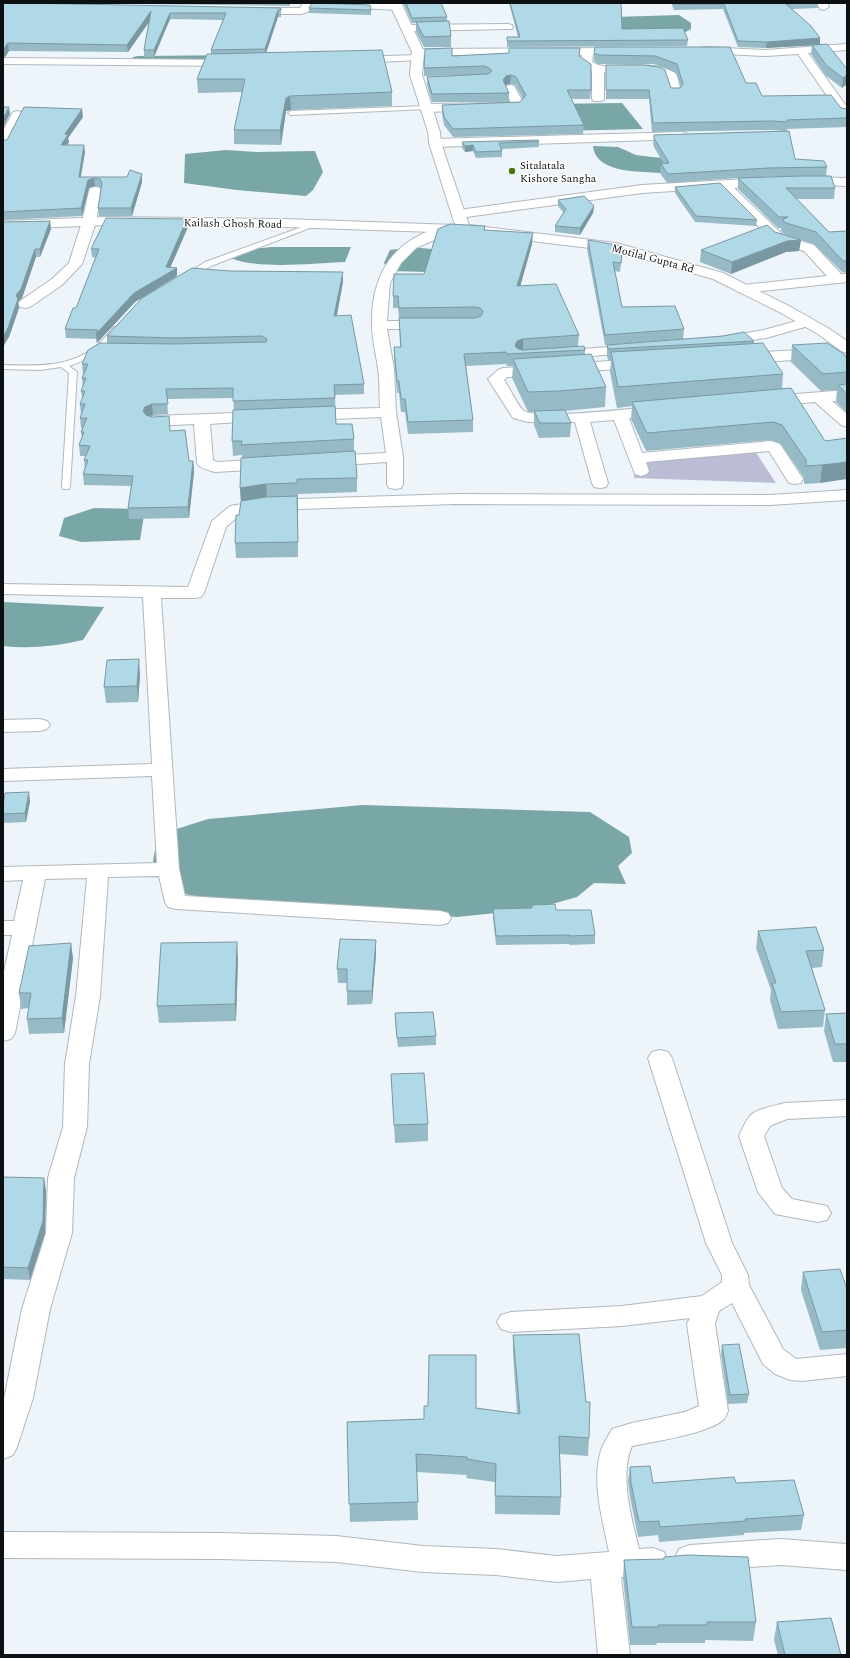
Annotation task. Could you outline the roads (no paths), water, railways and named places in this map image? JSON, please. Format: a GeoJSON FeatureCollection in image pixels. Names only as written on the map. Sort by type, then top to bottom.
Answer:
{"type":"FeatureCollection","features":[{"type":"Feature","properties":{"kind":"street"},"geometry":{"type":"LineString","coordinates":[[291,3],[312,4]]}},
{"type":"Feature","properties":{"kind":"street"},"geometry":{"type":"LineString","coordinates":[[242,11],[301,11],[312,4]]}},
{"type":"Feature","properties":{"kind":"street"},"geometry":{"type":"LineString","coordinates":[[329,4],[397,5],[418,55],[416,75],[434,132],[435,143],[459,214],[456,229],[411,245],[394,261],[383,283],[379,325],[386,369],[388,412],[395,457],[395,484]]}},
{"type":"Feature","properties":{"kind":"street"},"geometry":{"type":"LineString","coordinates":[[407,28],[508,27]]}},
{"type":"Feature","properties":{"kind":"street"},"geometry":{"type":"LineString","coordinates":[[690,50],[766,53],[802,52],[817,49],[847,47]]}},
{"type":"Feature","properties":{"kind":"street"},"geometry":{"type":"LineString","coordinates":[[347,60],[418,55],[635,50]]}},
{"type":"Feature","properties":{"kind":"street"},"geometry":{"type":"LineString","coordinates":[[588,51],[586,63],[589,66],[598,69],[661,70],[671,75],[675,93]]}},
{"type":"Feature","properties":{"kind":"street"},"geometry":{"type":"LineString","coordinates":[[802,52],[844,113]]}},
{"type":"Feature","properties":{"kind":"street"},"geometry":{"type":"LineString","coordinates":[[3,61],[96,63],[244,62]]}},
{"type":"Feature","properties":{"kind":"street"},"geometry":{"type":"LineString","coordinates":[[598,69],[598,99]]}},
{"type":"Feature","properties":{"kind":"street"},"geometry":{"type":"LineString","coordinates":[[418,81],[433,80]]}},
{"type":"Feature","properties":{"kind":"street"},"geometry":{"type":"LineString","coordinates":[[426,108],[516,106],[518,104],[510,88]]}},
{"type":"Feature","properties":{"kind":"street"},"geometry":{"type":"LineString","coordinates":[[4,140],[17,115]]}},
{"type":"Feature","properties":{"kind":"street"},"geometry":{"type":"LineString","coordinates":[[435,143],[696,136]]}},
{"type":"Feature","properties":{"kind":"street"},"geometry":{"type":"LineString","coordinates":[[459,214],[642,189],[785,181],[818,180],[847,182]]}},
{"type":"Feature","properties":{"kind":"street"},"geometry":{"type":"LineString","coordinates":[[723,184],[770,232],[785,242],[804,245],[809,248],[843,279]]}},
{"type":"Feature","properties":{"kind":"street"},"geometry":{"type":"LineString","coordinates":[[25,304],[57,282],[75,264],[89,222],[95,191]]}},
{"type":"Feature","properties":{"kind":"street","name":"Kailash Ghosh Road"},"geometry":{"type":"LineString","coordinates":[[3,225],[108,221],[313,224],[456,229]]}},
{"type":"Feature","properties":{"kind":"street","name":"Motilal Gupta Rd"},"geometry":{"type":"LineString","coordinates":[[456,229],[524,235],[616,247],[718,276],[824,331],[847,348]]}},
{"type":"Feature","properties":{"kind":"street"},"geometry":{"type":"LineString","coordinates":[[743,289],[843,279]]}},
{"type":"Feature","properties":{"kind":"street"},"geometry":{"type":"LineString","coordinates":[[708,342],[766,334],[807,322]]}},
{"type":"Feature","properties":{"kind":"street"},"geometry":{"type":"LineString","coordinates":[[379,325],[446,324]]}},
{"type":"Feature","properties":{"kind":"street"},"geometry":{"type":"LineString","coordinates":[[824,331],[846,329]]}},
{"type":"Feature","properties":{"kind":"street"},"geometry":{"type":"LineString","coordinates":[[542,356],[650,348]]}},
{"type":"Feature","properties":{"kind":"street"},"geometry":{"type":"LineString","coordinates":[[726,359],[820,353],[831,354],[840,358],[847,367]]}},
{"type":"Feature","properties":{"kind":"street"},"geometry":{"type":"LineString","coordinates":[[656,363],[504,373],[496,379],[520,416],[530,419],[581,417],[676,409]]}},
{"type":"Feature","properties":{"kind":"street"},"geometry":{"type":"LineString","coordinates":[[755,403],[847,395]]}},
{"type":"Feature","properties":{"kind":"street"},"geometry":{"type":"LineString","coordinates":[[818,398],[847,422]]}},
{"type":"Feature","properties":{"kind":"street"},"geometry":{"type":"LineString","coordinates":[[153,421],[388,412]]}},
{"type":"Feature","properties":{"kind":"street"},"geometry":{"type":"LineString","coordinates":[[620,414],[638,465],[771,446],[774,447],[795,479]]}},
{"type":"Feature","properties":{"kind":"street"},"geometry":{"type":"LineString","coordinates":[[581,417],[600,483]]}},
{"type":"Feature","properties":{"kind":"street"},"geometry":{"type":"LineString","coordinates":[[202,418],[204,463],[209,466],[215,467],[285,463]]}},
{"type":"Feature","properties":{"kind":"street"},"geometry":{"type":"LineString","coordinates":[[317,461],[395,457]]}},
{"type":"Feature","properties":{"kind":"street"},"geometry":{"type":"LineString","coordinates":[[3,589],[195,593],[218,525],[236,510],[261,506],[456,499],[770,500],[847,494]]}},
{"type":"Feature","properties":{"kind":"street"},"geometry":{"type":"LineString","coordinates":[[152,592],[168,869],[176,902],[440,918]]}},
{"type":"Feature","properties":{"kind":"street"},"geometry":{"type":"LineString","coordinates":[[3,726],[40,726]]}},
{"type":"Feature","properties":{"kind":"street"},"geometry":{"type":"LineString","coordinates":[[3,775],[162,770]]}},
{"type":"Feature","properties":{"kind":"street"},"geometry":{"type":"LineString","coordinates":[[3,874],[168,869]]}},
{"type":"Feature","properties":{"kind":"street"},"geometry":{"type":"LineString","coordinates":[[3,1447],[11,1397],[59,1233],[61,1178],[75,1127],[77,1064],[88,996],[98,871]]}},
{"type":"Feature","properties":{"kind":"street"},"geometry":{"type":"LineString","coordinates":[[3,1033],[14,927],[35,873]]}},
{"type":"Feature","properties":{"kind":"street"},"geometry":{"type":"LineString","coordinates":[[660,1058],[719,1243],[735,1275],[736,1285],[773,1356],[781,1365],[792,1370],[816,1369],[847,1364]]}},
{"type":"Feature","properties":{"kind":"street"},"geometry":{"type":"LineString","coordinates":[[818,1213],[784,1207],[770,1192],[751,1136],[761,1120],[785,1110],[847,1108]]}},
{"type":"Feature","properties":{"kind":"street"},"geometry":{"type":"LineString","coordinates":[[511,1322],[622,1316],[708,1305],[729,1292],[736,1285]]}},
{"type":"Feature","properties":{"kind":"street"},"geometry":{"type":"LineString","coordinates":[[614,1655],[616,1564],[612,1482],[614,1456],[622,1437],[634,1433],[698,1420],[710,1416],[714,1411],[700,1324],[708,1305]]}},
{"type":"Feature","properties":{"kind":"street"},"geometry":{"type":"LineString","coordinates":[[3,1546],[220,1546],[336,1549],[423,1559],[496,1562],[557,1569],[781,1552],[847,1557]]}},
{"type":"Feature","properties":{"kind":"lane"},"geometry":{"type":"LineString","coordinates":[[291,113],[426,108]]}},
{"type":"Feature","properties":{"kind":"lane"},"geometry":{"type":"LineString","coordinates":[[204,275],[186,276],[208,264],[313,224]]}},
{"type":"Feature","properties":{"kind":"lane"},"geometry":{"type":"LineString","coordinates":[[3,367],[20,368],[62,366],[81,359],[98,349],[120,325]]}},
{"type":"Feature","properties":{"kind":"lane"},"geometry":{"type":"LineString","coordinates":[[98,349],[113,350]]}},
{"type":"Feature","properties":{"kind":"lane"},"geometry":{"type":"LineString","coordinates":[[62,366],[73,372],[66,487]]}},
{"type":"Feature","properties":{"kind":"waterway"},"geometry":{"type":"LineString","coordinates":[[138,60],[243,59]]}},
{"type":"Feature","properties":{"kind":"place","name":"Sitalatala Kishore Sangha"},"geometry":{"type":"Point","coordinates":[512,171]}}]}
